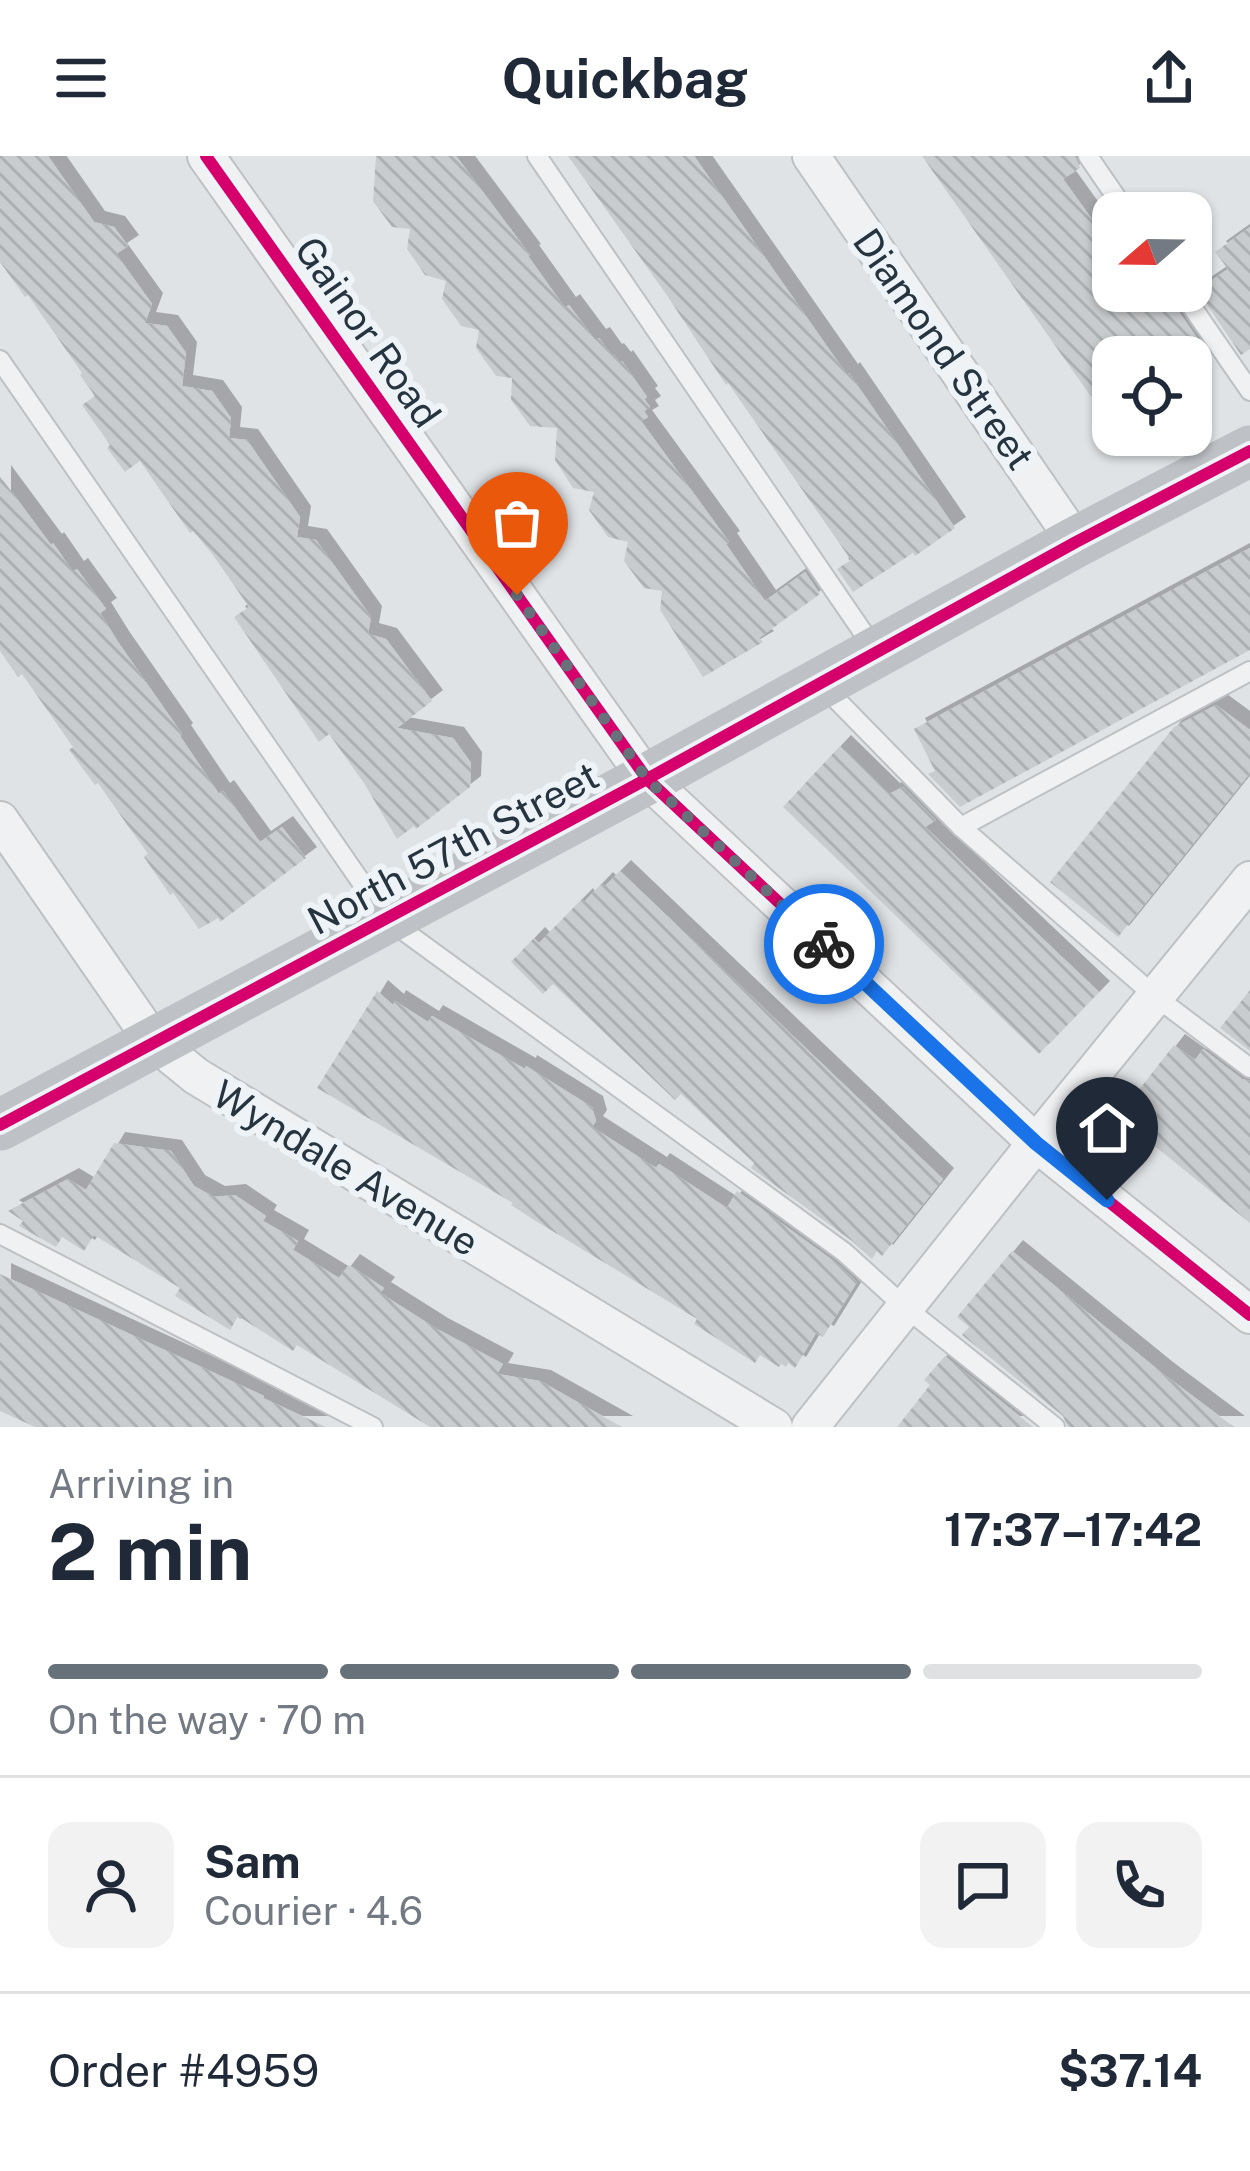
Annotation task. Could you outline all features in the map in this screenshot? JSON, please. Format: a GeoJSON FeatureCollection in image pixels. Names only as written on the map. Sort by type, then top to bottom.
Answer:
{"type":"FeatureCollection","features":[{"type":"Feature","properties":{"kind":"street","name":"Gainor Road"},"geometry":{"type":"LineString","coordinates":[[206,156],[647,779],[1036,1143],[1250,1315]]}},
{"type":"Feature","properties":{"kind":"street","name":"Diamond Street"},"geometry":{"type":"LineString","coordinates":[[811,156],[1076,542]]}},
{"type":"Feature","properties":{"kind":"street","name":"North 57th Street"},"geometry":{"type":"LineString","coordinates":[[0,1125],[1250,451]]}},
{"type":"Feature","properties":{"kind":"street","name":"Wyndale Avenue"},"geometry":{"type":"LineString","coordinates":[[0,820],[153,1041],[196,1076],[774,1427]]}},
{"type":"Feature","properties":{"kind":"street"},"geometry":{"type":"LineString","coordinates":[[810,1427],[1250,880]]}},
{"type":"Feature","properties":{"kind":"lane"},"geometry":{"type":"LineString","coordinates":[[537,156],[877,652]]}},
{"type":"Feature","properties":{"kind":"lane"},"geometry":{"type":"LineString","coordinates":[[1088,156],[1113,192]]}},
{"type":"Feature","properties":{"kind":"lane"},"geometry":{"type":"LineString","coordinates":[[1195,312],[1250,391]]}},
{"type":"Feature","properties":{"kind":"lane"},"geometry":{"type":"LineString","coordinates":[[0,360],[386,918],[844,1252],[1055,1427]]}},
{"type":"Feature","properties":{"kind":"lane"},"geometry":{"type":"LineString","coordinates":[[961,827],[1250,670]]}},
{"type":"Feature","properties":{"kind":"lane"},"geometry":{"type":"LineString","coordinates":[[820,683],[961,827],[1156,997],[1250,1068]]}},
{"type":"Feature","properties":{"kind":"lane"},"geometry":{"type":"LineString","coordinates":[[0,1234],[373,1427]]}},
{"type":"Feature","properties":{"kind":"building"},"geometry":{"type":"Polygon","coordinates":[[[0,156],[48,156],[94,222],[114,227],[128,246],[116,254],[152,304],[145,323],[167,326],[186,353],[182,386],[212,391],[231,418],[229,438],[247,440],[300,517],[297,537],[316,540],[371,617],[368,634],[386,639],[432,701],[397,728],[453,738],[471,763],[470,787],[416,829],[397,839],[329,734],[319,742],[234,617],[249,607],[213,555],[190,533],[140,461],[125,472],[107,448],[110,445],[82,405],[95,396],[82,373],[0,262],[0,156]]]}},
{"type":"Feature","properties":{"kind":"building"},"geometry":{"type":"Polygon","coordinates":[[[376,156],[456,156],[565,308],[569,305],[595,340],[599,338],[622,361],[647,397],[650,407],[644,411],[648,417],[641,421],[729,542],[726,544],[765,601],[805,572],[820,594],[759,638],[763,642],[703,677],[660,610],[662,591],[644,588],[624,561],[628,542],[608,537],[589,510],[594,492],[573,488],[555,460],[557,428],[530,426],[511,400],[512,378],[496,376],[476,348],[479,330],[461,326],[442,299],[446,281],[425,275],[407,249],[410,229],[392,227],[373,201],[376,156]]]}},
{"type":"Feature","properties":{"kind":"building"},"geometry":{"type":"Polygon","coordinates":[[[568,156],[694,156],[955,528],[853,592],[837,569],[851,560],[568,156]]]}},
{"type":"Feature","properties":{"kind":"building"},"geometry":{"type":"Polygon","coordinates":[[[922,156],[1075,156],[1080,168],[1063,179],[1092,219],[1092,312],[1179,312],[1196,336],[1092,336],[1092,398],[922,156]]]}},
{"type":"Feature","properties":{"kind":"building"},"geometry":{"type":"Polygon","coordinates":[[[1250,227],[1250,349],[1241,355],[1212,312],[1212,280],[1228,269],[1215,252],[1250,227]]]}},
{"type":"Feature","properties":{"kind":"building"},"geometry":{"type":"Polygon","coordinates":[[[0,476],[106,609],[100,613],[219,794],[223,791],[260,842],[282,827],[306,858],[220,922],[218,918],[199,929],[170,895],[144,857],[148,854],[69,750],[73,747],[22,674],[18,677],[0,651],[0,476]]]}},
{"type":"Feature","properties":{"kind":"building"},"geometry":{"type":"Polygon","coordinates":[[[1250,548],[1250,650],[960,807],[928,774],[935,771],[914,729],[1250,548]]]}},
{"type":"Feature","properties":{"kind":"building"},"geometry":{"type":"Polygon","coordinates":[[[1216,705],[1250,730],[1250,773],[1118,937],[1050,882],[1174,727],[1216,705]]]}},
{"type":"Feature","properties":{"kind":"building"},"geometry":{"type":"Polygon","coordinates":[[[840,746],[889,794],[903,787],[936,820],[925,827],[1099,992],[1039,1054],[783,807],[840,746]]]}},
{"type":"Feature","properties":{"kind":"building"},"geometry":{"type":"Polygon","coordinates":[[[620,871],[943,1179],[882,1256],[877,1251],[872,1259],[751,1168],[754,1163],[681,1094],[675,1100],[553,984],[543,994],[511,962],[534,938],[539,943],[582,899],[584,902],[620,871]]]}},
{"type":"Feature","properties":{"kind":"building"},"geometry":{"type":"Polygon","coordinates":[[[1250,990],[1250,1051],[1220,1028],[1250,990]]]}},
{"type":"Feature","properties":{"kind":"building"},"geometry":{"type":"Polygon","coordinates":[[[377,991],[393,1005],[395,1001],[428,1022],[432,1016],[526,1066],[592,1107],[596,1121],[592,1127],[656,1168],[659,1164],[727,1208],[737,1191],[835,1262],[857,1282],[823,1337],[816,1333],[795,1368],[788,1363],[779,1367],[760,1355],[755,1363],[694,1324],[697,1319],[513,1203],[317,1088],[377,991]]]}},
{"type":"Feature","properties":{"kind":"building"},"geometry":{"type":"Polygon","coordinates":[[[1174,1045],[1195,1060],[1203,1049],[1250,1081],[1250,1223],[1120,1118],[1174,1045]]]}},
{"type":"Feature","properties":{"kind":"building"},"geometry":{"type":"Polygon","coordinates":[[[114,1143],[171,1151],[194,1186],[214,1197],[235,1195],[266,1216],[263,1221],[298,1241],[293,1250],[339,1278],[349,1265],[384,1288],[380,1293],[503,1364],[497,1374],[540,1381],[622,1427],[430,1427],[297,1345],[293,1351],[238,1316],[230,1330],[175,1296],[180,1288],[94,1235],[84,1251],[62,1237],[56,1247],[19,1226],[23,1221],[8,1211],[68,1179],[86,1190],[114,1143]]]}},
{"type":"Feature","properties":{"kind":"building"},"geometry":{"type":"Polygon","coordinates":[[[1012,1251],[1234,1427],[1068,1427],[1063,1416],[962,1335],[969,1327],[957,1317],[1012,1251]]]}},
{"type":"Feature","properties":{"kind":"building"},"geometry":{"type":"Polygon","coordinates":[[[0,1274],[326,1427],[35,1427],[0,1411],[0,1274]]]}},
{"type":"Feature","properties":{"kind":"building"},"geometry":{"type":"Polygon","coordinates":[[[945,1356],[1033,1427],[897,1427],[930,1385],[924,1380],[945,1356]]]}},
{"type":"Feature","properties":{"kind":"cycle path"},"geometry":{"type":"LineString","coordinates":[[206,156],[647,779],[1036,1143],[1250,1315]]}},
{"type":"Feature","properties":{"kind":"cycle path"},"geometry":{"type":"LineString","coordinates":[[0,1125],[1250,451]]}},
{"type":"Feature","properties":{"kind":"way so far"},"geometry":{"type":"LineString","coordinates":[[517,595],[647,779],[824,944]]}},
{"type":"Feature","properties":{"kind":"route"},"geometry":{"type":"LineString","coordinates":[[824,944],[1036,1143],[1107,1200]]}}]}
